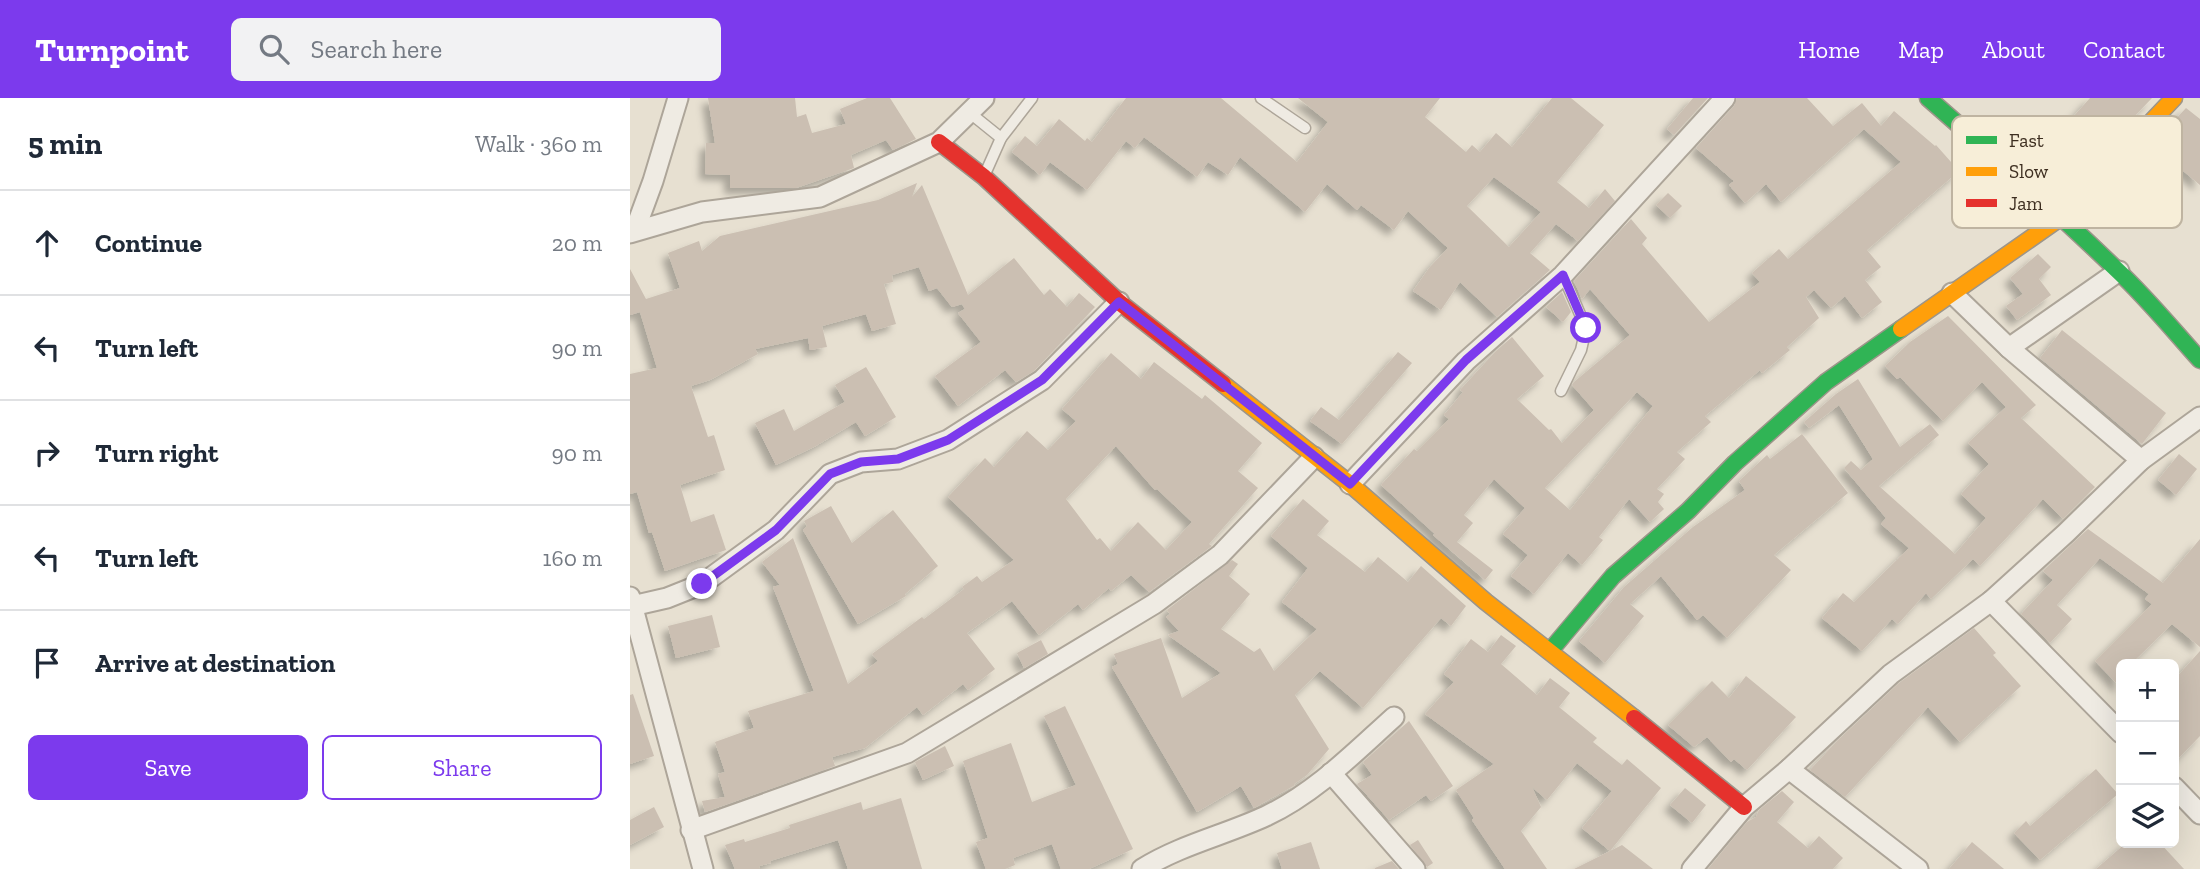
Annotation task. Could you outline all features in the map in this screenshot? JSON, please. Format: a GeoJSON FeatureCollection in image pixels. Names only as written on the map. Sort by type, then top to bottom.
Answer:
{"type":"FeatureCollection","features":[{"type":"Feature","properties":{"kind":"main road"},"geometry":{"type":"LineString","coordinates":[[1928,98],[1952,119]]}},
{"type":"Feature","properties":{"kind":"main road"},"geometry":{"type":"LineString","coordinates":[[2157,116],[2174,98]]}},
{"type":"Feature","properties":{"kind":"main road"},"geometry":{"type":"LineString","coordinates":[[939,142],[984,177],[1119,302],[1350,484],[1486,602],[1744,807]]}},
{"type":"Feature","properties":{"kind":"main road"},"geometry":{"type":"LineString","coordinates":[[1550,651],[1614,576],[1816,391],[2046,228]]}},
{"type":"Feature","properties":{"kind":"main road"},"geometry":{"type":"LineString","coordinates":[[2071,228],[2119,271],[2200,360]]}},
{"type":"Feature","properties":{"kind":"street"},"geometry":{"type":"LineString","coordinates":[[633,232],[653,181],[678,98]]}},
{"type":"Feature","properties":{"kind":"street"},"geometry":{"type":"LineString","coordinates":[[633,232],[702,212],[820,197],[939,142],[984,98]]}},
{"type":"Feature","properties":{"kind":"street"},"geometry":{"type":"LineString","coordinates":[[1350,484],[1466,360],[1563,275],[1725,98]]}},
{"type":"Feature","properties":{"kind":"street"},"geometry":{"type":"LineString","coordinates":[[2009,348],[2119,271]]}},
{"type":"Feature","properties":{"kind":"street"},"geometry":{"type":"LineString","coordinates":[[1952,293],[2009,348],[2140,460]]}},
{"type":"Feature","properties":{"kind":"street"},"geometry":{"type":"LineString","coordinates":[[703,869],[634,630],[631,601],[667,598],[702,584],[776,530],[830,474],[861,462],[898,459],[948,440],[1042,380],[1119,302]]}},
{"type":"Feature","properties":{"kind":"street"},"geometry":{"type":"LineString","coordinates":[[1692,869],[1744,807],[1891,674],[1991,601],[2066,533],[2140,460],[2200,416]]}},
{"type":"Feature","properties":{"kind":"street"},"geometry":{"type":"LineString","coordinates":[[691,830],[907,753],[1154,604],[1220,555],[1314,457]]}},
{"type":"Feature","properties":{"kind":"street"},"geometry":{"type":"LineString","coordinates":[[1991,601],[2116,728]]}},
{"type":"Feature","properties":{"kind":"street"},"geometry":{"type":"LineString","coordinates":[[1142,869],[1159,858],[1269,815],[1331,773],[1394,717]]}},
{"type":"Feature","properties":{"kind":"street"},"geometry":{"type":"LineString","coordinates":[[1789,769],[1918,869]]}},
{"type":"Feature","properties":{"kind":"street"},"geometry":{"type":"LineString","coordinates":[[1331,773],[1415,869]]}},
{"type":"Feature","properties":{"kind":"street"},"geometry":{"type":"LineString","coordinates":[[2179,792],[2200,814]]}},
{"type":"Feature","properties":{"kind":"lane"},"geometry":{"type":"LineString","coordinates":[[984,177],[1000,138],[1032,98]]}},
{"type":"Feature","properties":{"kind":"lane"},"geometry":{"type":"LineString","coordinates":[[1261,98],[1305,128]]}},
{"type":"Feature","properties":{"kind":"lane"},"geometry":{"type":"LineString","coordinates":[[970,113],[1000,138]]}},
{"type":"Feature","properties":{"kind":"lane"},"geometry":{"type":"LineString","coordinates":[[1561,391],[1581,350],[1586,328],[1563,275]]}},
{"type":"Feature","properties":{"kind":"building"},"geometry":{"type":"Polygon","coordinates":[[[708,98],[795,98],[797,117],[806,114],[812,133],[846,124],[840,109],[867,98],[890,98],[916,139],[893,150],[886,140],[851,155],[854,168],[796,188],[730,188],[730,175],[705,174],[706,143],[715,143],[708,98]]]}},
{"type":"Feature","properties":{"kind":"building"},"geometry":{"type":"Polygon","coordinates":[[[1126,98],[1221,98],[1297,162],[1328,122],[1298,98],[1440,98],[1425,117],[1466,152],[1472,145],[1480,152],[1496,133],[1512,147],[1552,98],[1571,98],[1604,125],[1557,182],[1589,208],[1605,189],[1615,201],[1578,241],[1556,224],[1530,253],[1550,270],[1497,317],[1460,282],[1441,310],[1413,291],[1429,268],[1448,248],[1408,211],[1394,230],[1361,205],[1357,210],[1327,184],[1305,212],[1240,157],[1228,175],[1208,162],[1197,177],[1144,137],[1135,148],[1126,141],[1087,190],[1050,162],[1040,175],[1012,152],[1025,136],[1037,146],[1059,119],[1085,141],[1087,138],[1092,142],[1126,98]],[[1494,177],[1467,206],[1509,247],[1541,212],[1494,177]]]}},
{"type":"Feature","properties":{"kind":"building"},"geometry":{"type":"Polygon","coordinates":[[[1693,98],[1708,98],[1674,135],[1667,129],[1693,98]]]}},
{"type":"Feature","properties":{"kind":"building"},"geometry":{"type":"Polygon","coordinates":[[[1737,98],[1807,98],[1833,126],[1862,103],[1881,126],[1894,111],[1936,145],[1952,163],[1952,177],[1867,250],[1881,267],[1865,280],[1882,302],[1862,318],[1845,296],[1831,308],[1814,290],[1806,297],[1819,318],[1787,347],[1790,350],[1762,373],[1760,370],[1705,416],[1711,422],[1677,452],[1685,459],[1657,489],[1664,494],[1658,502],[1664,509],[1650,522],[1629,499],[1599,537],[1603,540],[1582,565],[1568,553],[1534,594],[1511,576],[1528,555],[1503,534],[1525,508],[1494,479],[1464,515],[1473,523],[1457,542],[1493,570],[1485,580],[1381,485],[1414,449],[1417,451],[1449,419],[1444,415],[1463,392],[1460,390],[1495,352],[1512,337],[1544,376],[1517,399],[1551,429],[1562,443],[1594,410],[1572,385],[1630,335],[1590,289],[1582,299],[1574,281],[1631,219],[1647,238],[1642,244],[1709,322],[1760,282],[1752,273],[1779,249],[1788,259],[1901,162],[1864,129],[1781,202],[1766,184],[1745,203],[1729,185],[1734,181],[1696,148],[1734,106],[1737,98]],[[1637,392],[1545,488],[1570,510],[1653,406],[1637,392]]]}},
{"type":"Feature","properties":{"kind":"building"},"geometry":{"type":"Polygon","coordinates":[[[2090,98],[2152,98],[2135,116],[2074,116],[2090,98]]]}},
{"type":"Feature","properties":{"kind":"building"},"geometry":{"type":"Polygon","coordinates":[[[2186,108],[2200,119],[2200,185],[2182,170],[2182,116],[2178,116],[2186,108]]]}},
{"type":"Feature","properties":{"kind":"building"},"geometry":{"type":"Polygon","coordinates":[[[917,183],[912,197],[922,185],[968,295],[1014,258],[1044,295],[1050,289],[1067,307],[1079,293],[1095,307],[1034,371],[1016,382],[1005,370],[958,406],[935,376],[981,342],[958,313],[965,309],[962,304],[952,307],[937,288],[929,291],[919,267],[892,275],[893,282],[884,284],[896,324],[872,331],[866,314],[822,326],[827,347],[810,350],[808,338],[755,349],[758,354],[710,380],[691,386],[708,437],[714,435],[725,470],[680,485],[691,522],[714,514],[726,550],[665,571],[652,532],[649,533],[637,492],[630,494],[630,374],[657,368],[640,312],[630,315],[630,269],[646,299],[680,288],[668,253],[699,241],[702,251],[720,236],[878,200],[917,183]]]}},
{"type":"Feature","properties":{"kind":"building"},"geometry":{"type":"Polygon","coordinates":[[[1668,193],[1682,206],[1670,218],[1656,205],[1668,193]]]}},
{"type":"Feature","properties":{"kind":"building"},"geometry":{"type":"Polygon","coordinates":[[[2038,254],[2051,267],[2039,279],[2051,295],[2017,320],[2006,306],[2023,294],[2010,278],[2038,254]]]}},
{"type":"Feature","properties":{"kind":"building"},"geometry":{"type":"Polygon","coordinates":[[[1562,292],[1571,312],[1563,322],[1546,307],[1562,292]]]}},
{"type":"Feature","properties":{"kind":"building"},"geometry":{"type":"Polygon","coordinates":[[[1948,316],[2036,405],[2021,418],[2095,487],[2063,519],[2043,499],[1980,566],[1973,559],[1931,599],[1926,593],[1898,624],[1892,619],[1862,651],[1822,618],[1843,593],[1854,602],[1909,548],[1881,524],[1886,518],[1844,468],[1851,461],[1861,470],[1873,459],[1839,405],[1809,428],[1804,422],[1858,379],[1900,447],[1930,424],[1939,435],[1879,486],[1955,554],[1986,518],[1961,494],[1989,464],[1968,443],[2006,407],[1982,382],[1943,421],[1900,377],[1897,379],[1885,366],[1910,342],[1948,316]]]}},
{"type":"Feature","properties":{"kind":"building"},"geometry":{"type":"Polygon","coordinates":[[[2062,330],[2166,413],[2142,444],[2040,358],[2062,330]]]}},
{"type":"Feature","properties":{"kind":"building"},"geometry":{"type":"Polygon","coordinates":[[[1398,352],[1412,363],[1342,444],[1310,421],[1321,407],[1339,420],[1398,352]]]}},
{"type":"Feature","properties":{"kind":"building"},"geometry":{"type":"Polygon","coordinates":[[[1111,353],[1141,379],[1154,362],[1202,399],[1205,395],[1262,443],[1238,471],[1258,488],[1209,544],[1212,546],[1149,592],[1131,575],[1111,591],[1109,588],[1083,610],[1078,604],[1039,635],[1012,601],[967,633],[995,669],[968,690],[963,684],[923,715],[917,707],[865,748],[832,757],[835,766],[705,812],[702,801],[725,797],[718,774],[725,772],[715,742],[754,728],[748,711],[814,691],[773,587],[780,585],[762,562],[793,538],[848,684],[878,661],[872,654],[922,617],[924,619],[977,576],[982,582],[1014,560],[948,497],[985,458],[994,467],[1027,431],[1048,450],[1076,421],[1062,409],[1111,353]],[[1116,446],[1066,499],[1097,540],[1100,538],[1111,551],[1138,522],[1166,550],[1192,522],[1155,490],[1116,446]]]}},
{"type":"Feature","properties":{"kind":"building"},"geometry":{"type":"Polygon","coordinates":[[[866,367],[896,417],[865,436],[856,422],[814,447],[776,465],[755,423],[784,409],[794,431],[845,402],[835,385],[866,367]]]}},
{"type":"Feature","properties":{"kind":"building"},"geometry":{"type":"Polygon","coordinates":[[[1802,434],[1848,493],[1774,555],[1791,570],[1727,638],[1703,615],[1697,620],[1661,576],[1630,604],[1644,616],[1605,663],[1579,641],[1624,587],[1693,527],[1745,490],[1739,481],[1767,455],[1770,459],[1802,434]]]}},
{"type":"Feature","properties":{"kind":"building"},"geometry":{"type":"Polygon","coordinates":[[[2179,454],[2197,469],[2176,495],[2158,480],[2179,454]]]}},
{"type":"Feature","properties":{"kind":"building"},"geometry":{"type":"Polygon","coordinates":[[[1303,499],[1329,521],[1317,535],[1365,572],[1378,557],[1408,582],[1421,566],[1466,606],[1451,626],[1441,618],[1363,708],[1320,671],[1295,695],[1329,749],[1295,785],[1254,808],[1241,786],[1197,812],[1112,667],[1118,664],[1114,654],[1161,638],[1182,698],[1221,673],[1168,635],[1179,631],[1166,617],[1170,614],[1167,610],[1232,560],[1238,564],[1229,576],[1250,594],[1221,629],[1254,652],[1260,648],[1274,671],[1317,629],[1282,602],[1308,568],[1271,536],[1303,499]]]}},
{"type":"Feature","properties":{"kind":"building"},"geometry":{"type":"Polygon","coordinates":[[[831,506],[852,543],[893,510],[938,566],[905,594],[906,596],[858,624],[803,530],[807,526],[804,521],[831,506]]]}},
{"type":"Feature","properties":{"kind":"building"},"geometry":{"type":"Polygon","coordinates":[[[2088,529],[2163,583],[2200,539],[2200,647],[2172,624],[2136,659],[2116,659],[2116,683],[2095,661],[2152,604],[2145,599],[2149,594],[2100,558],[2057,605],[2072,619],[2050,643],[2021,614],[2053,580],[2043,571],[2088,529]]]}},
{"type":"Feature","properties":{"kind":"building"},"geometry":{"type":"Polygon","coordinates":[[[712,615],[720,647],[676,658],[668,626],[712,615]]]}},
{"type":"Feature","properties":{"kind":"building"},"geometry":{"type":"Polygon","coordinates":[[[1974,628],[1996,653],[1993,655],[2021,686],[1960,742],[1928,707],[1845,797],[1810,770],[1899,683],[1974,628]]]}},
{"type":"Feature","properties":{"kind":"building"},"geometry":{"type":"Polygon","coordinates":[[[1501,635],[1516,646],[1501,664],[1537,695],[1550,678],[1570,693],[1559,707],[1597,738],[1593,742],[1622,765],[1627,759],[1661,788],[1610,851],[1582,828],[1612,791],[1577,763],[1547,800],[1532,787],[1541,807],[1521,831],[1547,869],[1505,869],[1472,820],[1474,818],[1456,790],[1494,764],[1425,714],[1454,682],[1444,674],[1471,639],[1488,652],[1501,635]]]}},
{"type":"Feature","properties":{"kind":"building"},"geometry":{"type":"Polygon","coordinates":[[[1041,640],[1048,654],[1024,668],[1017,653],[1041,640]]]}},
{"type":"Feature","properties":{"kind":"building"},"geometry":{"type":"Polygon","coordinates":[[[2200,651],[2200,736],[2179,758],[2179,722],[2179,674],[2200,651]]]}},
{"type":"Feature","properties":{"kind":"building"},"geometry":{"type":"Polygon","coordinates":[[[1746,676],[1796,717],[1747,770],[1734,759],[1731,762],[1707,737],[1694,747],[1668,725],[1712,681],[1729,698],[1746,676]]]}},
{"type":"Feature","properties":{"kind":"building"},"geometry":{"type":"Polygon","coordinates":[[[633,694],[654,756],[630,764],[630,695],[633,694]]]}},
{"type":"Feature","properties":{"kind":"building"},"geometry":{"type":"Polygon","coordinates":[[[1065,706],[1133,849],[1089,869],[1061,869],[1052,844],[1013,858],[1015,865],[1005,869],[986,869],[976,842],[988,838],[963,761],[1011,743],[1032,802],[1076,785],[1044,716],[1065,706]]]}},
{"type":"Feature","properties":{"kind":"building"},"geometry":{"type":"Polygon","coordinates":[[[1409,721],[1453,786],[1431,801],[1426,795],[1389,820],[1357,784],[1372,775],[1363,762],[1409,721]]]}},
{"type":"Feature","properties":{"kind":"building"},"geometry":{"type":"Polygon","coordinates":[[[945,746],[954,766],[923,780],[915,762],[945,746]]]}},
{"type":"Feature","properties":{"kind":"building"},"geometry":{"type":"Polygon","coordinates":[[[2096,769],[2116,792],[2116,796],[2040,860],[2014,833],[2026,821],[2030,826],[2096,769]]]}},
{"type":"Feature","properties":{"kind":"building"},"geometry":{"type":"Polygon","coordinates":[[[1685,788],[1706,805],[1692,823],[1670,805],[1685,788]]]}},
{"type":"Feature","properties":{"kind":"building"},"geometry":{"type":"Polygon","coordinates":[[[1782,791],[1794,802],[1777,822],[1808,848],[1819,836],[1843,858],[1833,869],[1708,869],[1747,822],[1756,817],[1759,810],[1782,791]]]}},
{"type":"Feature","properties":{"kind":"building"},"geometry":{"type":"Polygon","coordinates":[[[901,798],[922,869],[848,869],[838,840],[770,861],[771,863],[759,866],[760,869],[735,869],[725,845],[744,839],[745,842],[790,828],[789,825],[861,802],[863,810],[901,798]]]}},
{"type":"Feature","properties":{"kind":"building"},"geometry":{"type":"Polygon","coordinates":[[[654,807],[664,827],[630,845],[630,820],[654,807]]]}},
{"type":"Feature","properties":{"kind":"building"},"geometry":{"type":"Polygon","coordinates":[[[1418,840],[1433,863],[1427,867],[1410,845],[1418,840]]]}},
{"type":"Feature","properties":{"kind":"building"},"geometry":{"type":"Polygon","coordinates":[[[1311,842],[1320,869],[1282,869],[1277,853],[1311,842]]]}},
{"type":"Feature","properties":{"kind":"building"},"geometry":{"type":"Polygon","coordinates":[[[1972,842],[2004,869],[1949,869],[1972,842]]]}},
{"type":"Feature","properties":{"kind":"building"},"geometry":{"type":"Polygon","coordinates":[[[1622,845],[1653,869],[1574,869],[1622,845]]]}},
{"type":"Feature","properties":{"kind":"building"},"geometry":{"type":"Polygon","coordinates":[[[2120,848],[2165,848],[2184,869],[2096,869],[2120,848]]]}},
{"type":"Feature","properties":{"kind":"building"},"geometry":{"type":"Polygon","coordinates":[[[1392,861],[1399,869],[1375,869],[1375,868],[1392,861]]]}},
{"type":"Feature","properties":{"kind":"traffic: fast"},"geometry":{"type":"LineString","coordinates":[[1928,98],[1952,119]]}},
{"type":"Feature","properties":{"kind":"traffic: fast"},"geometry":{"type":"LineString","coordinates":[[2073,228],[2149,303],[2200,360]]}},
{"type":"Feature","properties":{"kind":"traffic: fast"},"geometry":{"type":"LineString","coordinates":[[1550,651],[1613,576],[1688,511],[1735,463],[1826,382],[1901,329]]}},
{"type":"Feature","properties":{"kind":"traffic: slow"},"geometry":{"type":"LineString","coordinates":[[2157,116],[2174,98]]}},
{"type":"Feature","properties":{"kind":"traffic: slow"},"geometry":{"type":"LineString","coordinates":[[1901,329],[2046,228]]}},
{"type":"Feature","properties":{"kind":"traffic: slow"},"geometry":{"type":"LineString","coordinates":[[1223,384],[1350,484],[1486,602],[1634,718]]}},
{"type":"Feature","properties":{"kind":"traffic: jam"},"geometry":{"type":"LineString","coordinates":[[939,142],[984,177],[1119,302],[1223,384]]}},
{"type":"Feature","properties":{"kind":"traffic: jam"},"geometry":{"type":"LineString","coordinates":[[1634,718],[1744,807]]}},
{"type":"Feature","properties":{"kind":"route"},"geometry":{"type":"LineString","coordinates":[[702,584],[776,530],[830,474],[861,462],[898,459],[948,440],[1042,380],[1119,302],[1350,484],[1466,360],[1563,275],[1586,328]]}}]}
